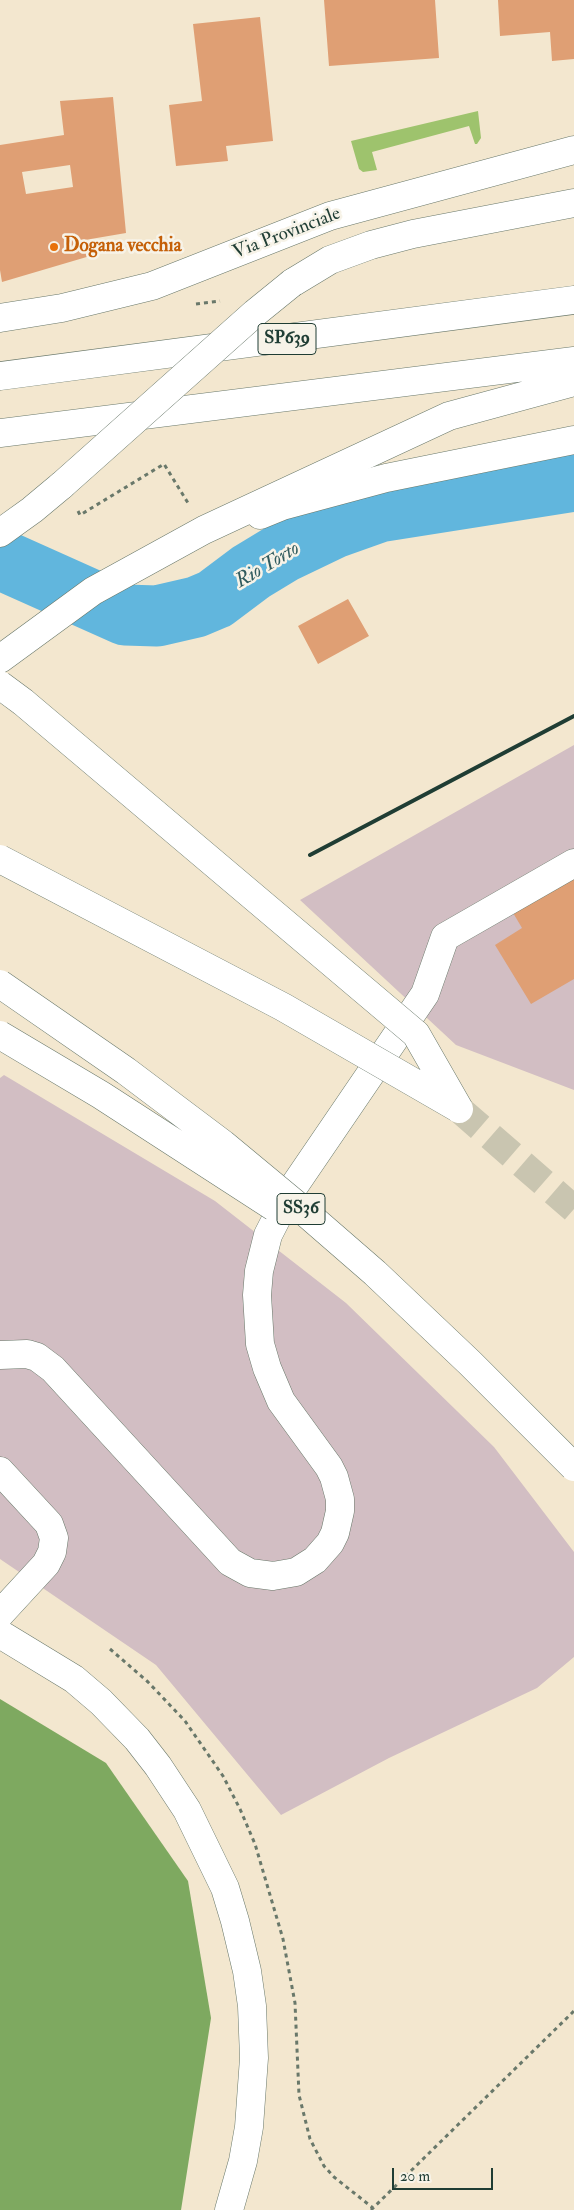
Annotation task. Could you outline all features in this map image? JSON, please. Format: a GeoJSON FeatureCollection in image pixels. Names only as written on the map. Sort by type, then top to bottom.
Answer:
{"type":"FeatureCollection","features":[{"type":"Feature","properties":{"kind":"main road","name":"Via Provinciale"},"geometry":{"type":"LineString","coordinates":[[0,318],[62,308],[152,286],[330,216],[574,150]]}},
{"type":"Feature","properties":{"kind":"main road"},"geometry":{"type":"LineString","coordinates":[[0,532],[32,510],[62,485],[292,282],[320,265],[366,246],[413,234],[574,203]]}},
{"type":"Feature","properties":{"kind":"main road","name":"SP639"},"geometry":{"type":"LineString","coordinates":[[0,376],[572,300]]}},
{"type":"Feature","properties":{"kind":"main road"},"geometry":{"type":"LineString","coordinates":[[0,433],[574,361]]}},
{"type":"Feature","properties":{"kind":"main road"},"geometry":{"type":"LineString","coordinates":[[0,659],[63,612],[125,572],[204,530],[449,416],[574,382]]}},
{"type":"Feature","properties":{"kind":"main road"},"geometry":{"type":"LineString","coordinates":[[204,530],[222,530],[282,506],[386,478],[574,440]]}},
{"type":"Feature","properties":{"kind":"main road"},"geometry":{"type":"LineString","coordinates":[[0,685],[30,708],[416,1034],[459,1109],[283,1007],[0,858]]}},
{"type":"Feature","properties":{"kind":"main road"},"geometry":{"type":"LineString","coordinates":[[0,1355],[28,1354],[37,1357],[53,1369],[230,1562],[250,1573],[273,1576],[296,1572],[315,1560],[330,1543],[335,1533],[339,1522],[340,1499],[329,1467],[281,1402],[267,1368],[260,1344],[257,1295],[259,1271],[268,1235],[290,1192],[426,994],[444,937],[574,863]]}},
{"type":"Feature","properties":{"kind":"main road","name":"SS36"},"geometry":{"type":"LineString","coordinates":[[0,984],[126,1072],[222,1144],[299,1207],[375,1273],[470,1363],[574,1467]]}},
{"type":"Feature","properties":{"kind":"main road","name":"SS36"},"geometry":{"type":"LineString","coordinates":[[0,1035],[193,1153],[375,1273]]}},
{"type":"Feature","properties":{"kind":"main road"},"geometry":{"type":"LineString","coordinates":[[0,1471],[49,1524],[54,1545],[46,1564],[0,1614]]}},
{"type":"Feature","properties":{"kind":"main road"},"geometry":{"type":"LineString","coordinates":[[0,1634],[74,1679],[101,1702],[137,1739],[158,1766],[187,1810],[221,1880],[244,1954],[252,2006],[254,2049],[249,2127],[241,2169],[229,2210]]}},
{"type":"Feature","properties":{"kind":"path"},"geometry":{"type":"LineString","coordinates":[[62,485],[80,515],[164,464],[184,497]]}},
{"type":"Feature","properties":{"kind":"path"},"geometry":{"type":"LineString","coordinates":[[371,2210],[574,2011]]}},
{"type":"Feature","properties":{"kind":"shaded area"},"geometry":{"type":"Polygon","coordinates":[[[574,745],[574,1090],[456,1045],[300,900],[574,745]]]}},
{"type":"Feature","properties":{"kind":"shaded area"},"geometry":{"type":"Polygon","coordinates":[[[4,1075],[215,1201],[346,1303],[494,1447],[574,1552],[574,1657],[537,1688],[389,1758],[281,1815],[156,1665],[0,1559],[0,1078],[4,1075]]]}},
{"type":"Feature","properties":{"kind":"green space"},"geometry":{"type":"Polygon","coordinates":[[[478,111],[481,138],[477,144],[475,144],[469,126],[372,152],[377,170],[363,172],[359,169],[351,141],[478,111]]]}},
{"type":"Feature","properties":{"kind":"green space"},"geometry":{"type":"Polygon","coordinates":[[[0,1699],[106,1763],[188,1881],[211,2018],[181,2210],[0,2210],[0,1699]]]}},
{"type":"Feature","properties":{"kind":"building"},"geometry":{"type":"Polygon","coordinates":[[[324,0],[435,0],[439,58],[329,66],[324,0]]]}},
{"type":"Feature","properties":{"kind":"building"},"geometry":{"type":"Polygon","coordinates":[[[498,0],[574,0],[574,59],[552,61],[550,32],[500,36],[498,0]]]}},
{"type":"Feature","properties":{"kind":"building"},"geometry":{"type":"Polygon","coordinates":[[[260,17],[273,141],[226,146],[228,161],[176,166],[169,105],[202,101],[193,24],[260,17]]]}},
{"type":"Feature","properties":{"kind":"building"},"geometry":{"type":"Polygon","coordinates":[[[113,97],[126,233],[85,240],[90,256],[2,282],[0,270],[0,145],[64,135],[60,101],[113,97]],[[70,165],[22,172],[26,194],[73,187],[70,165]]]}},
{"type":"Feature","properties":{"kind":"building"},"geometry":{"type":"Polygon","coordinates":[[[348,599],[369,636],[318,664],[298,626],[348,599]]]}},
{"type":"Feature","properties":{"kind":"building"},"geometry":{"type":"Polygon","coordinates":[[[574,867],[574,979],[531,1004],[495,945],[522,928],[509,906],[574,867]]]}},
{"type":"Feature","properties":{"kind":"waterway","name":"Rio Torto"},"geometry":{"type":"LineString","coordinates":[[0,559],[125,615],[157,616],[196,607],[215,599],[251,572],[284,552],[334,528],[379,512],[574,481]]}},
{"type":"Feature","properties":{"kind":"tunnel"},"geometry":{"type":"LineString","coordinates":[[459,1109],[574,1209]]}},
{"type":"Feature","properties":{"kind":"railway"},"geometry":{"type":"LineString","coordinates":[[310,855],[574,716]]}},
{"type":"Feature","properties":{"kind":"place","name":"Dogana vecchia"},"geometry":{"type":"Point","coordinates":[54,247]}}]}
